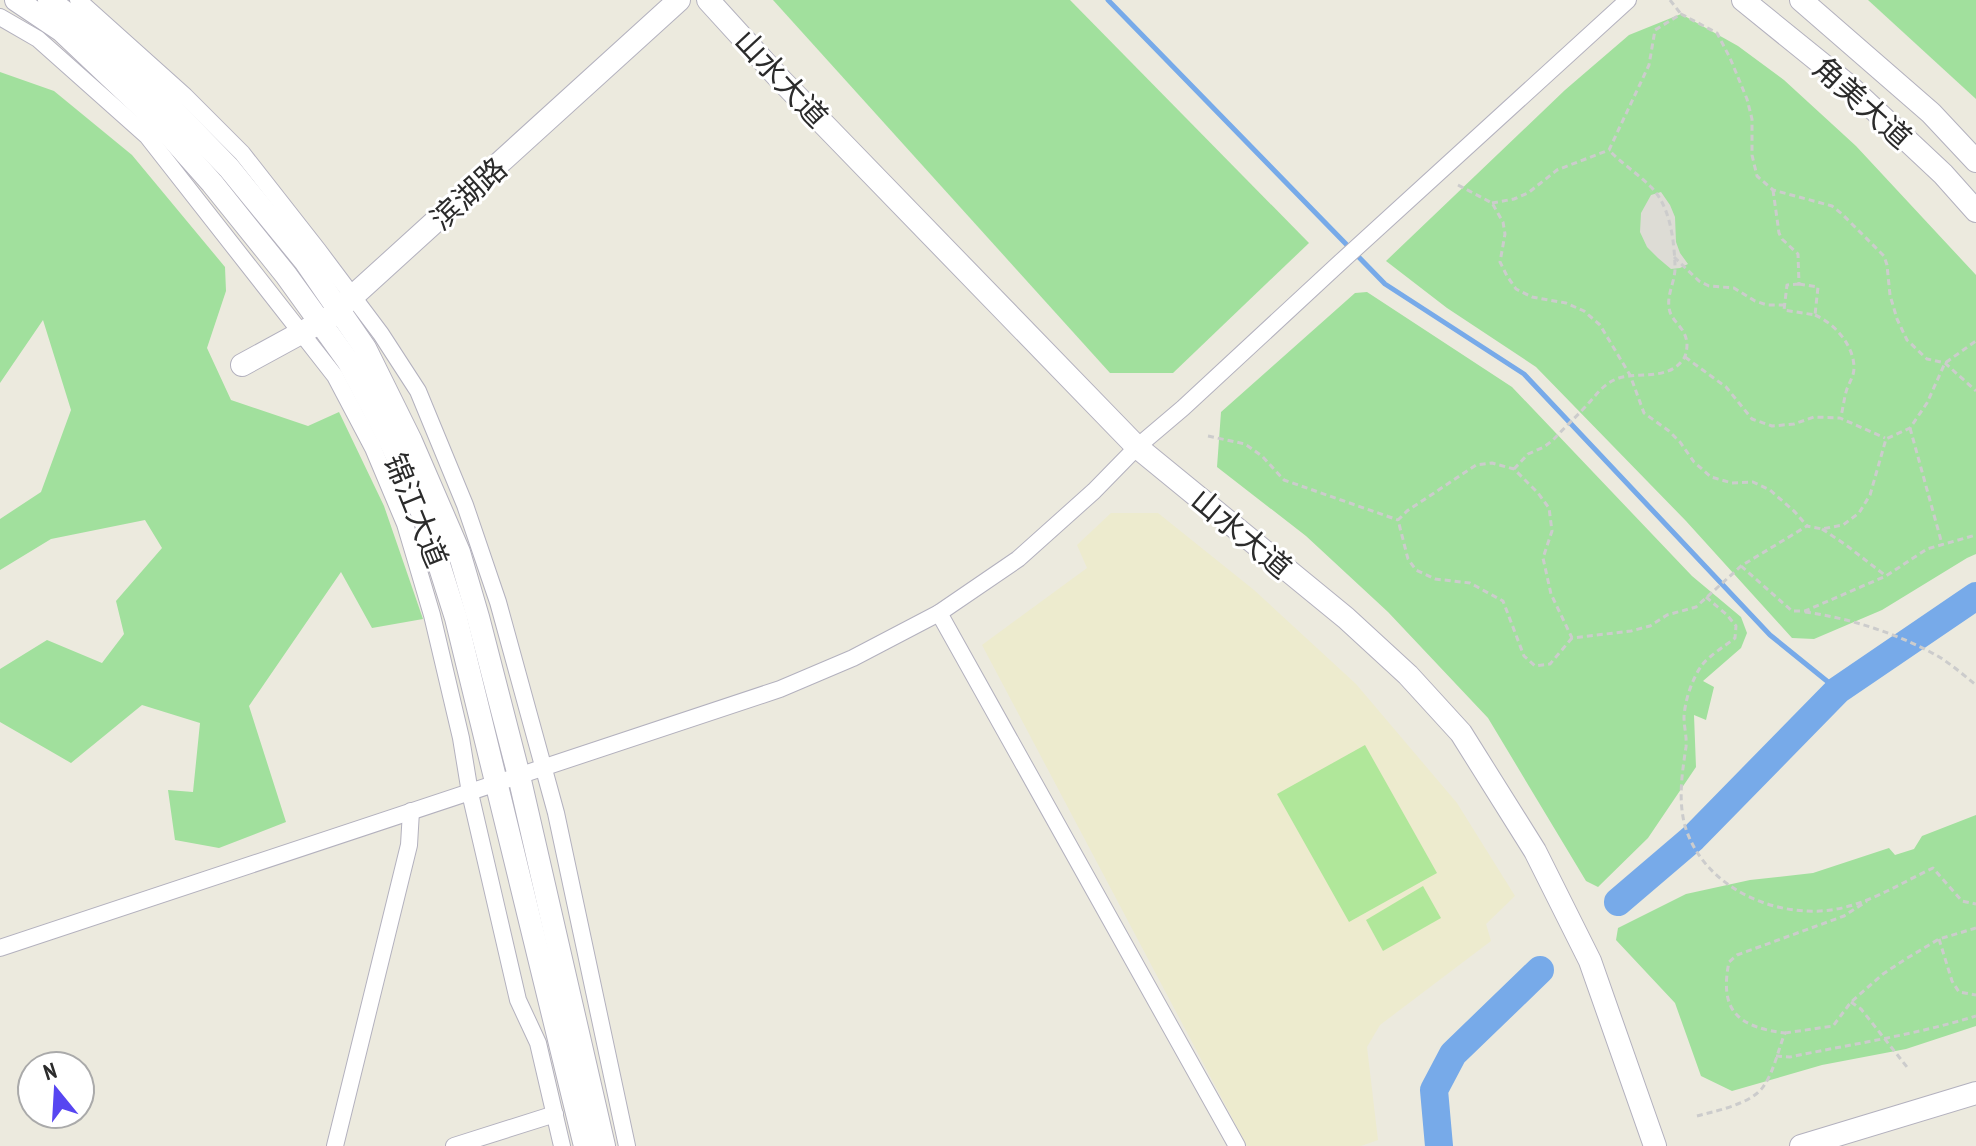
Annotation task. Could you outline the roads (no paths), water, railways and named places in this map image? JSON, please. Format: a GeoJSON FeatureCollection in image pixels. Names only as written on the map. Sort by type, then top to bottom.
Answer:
{"type":"FeatureCollection","features":[{"type":"Feature","properties":{"kind":"street","name":"锦江大道"},"geometry":{"type":"LineString","coordinates":[[16,0],[62,31],[157,121],[212,183],[286,275],[310,327],[348,361],[390,441],[424,517],[456,618],[585,1146]]}},
{"type":"Feature","properties":{"kind":"street","name":"锦江大道"},"geometry":{"type":"LineString","coordinates":[[49,0],[172,109],[229,168],[305,261],[346,303],[459,552],[519,776],[604,1146]]}},
{"type":"Feature","properties":{"kind":"street"},"geometry":{"type":"LineString","coordinates":[[78,0],[185,96],[242,153],[346,303],[381,334],[418,391],[465,505],[498,602],[556,813],[627,1146]]}},
{"type":"Feature","properties":{"kind":"street","name":"滨湖路"},"geometry":{"type":"LineString","coordinates":[[242,365],[346,303],[679,0]]}},
{"type":"Feature","properties":{"kind":"street","name":"山水大道"},"geometry":{"type":"LineString","coordinates":[[708,0],[790,89],[1137,447],[1346,618],[1408,675],[1461,733],[1535,851],[1590,961],[1655,1146]]}},
{"type":"Feature","properties":{"kind":"street"},"geometry":{"type":"LineString","coordinates":[[0,948],[780,689],[853,658],[939,613],[1018,559],[1628,0]]}},
{"type":"Feature","properties":{"kind":"street","name":"角美大道"},"geometry":{"type":"LineString","coordinates":[[1743,0],[1848,85],[1943,174],[1976,211]]}},
{"type":"Feature","properties":{"kind":"street","name":"角美大道"},"geometry":{"type":"LineString","coordinates":[[1801,0],[1931,113],[1976,161]]}},
{"type":"Feature","properties":{"kind":"street"},"geometry":{"type":"LineString","coordinates":[[0,17],[38,39],[147,136],[310,327],[373,448],[405,524],[432,615],[518,1000],[538,1043],[562,1146]]}},
{"type":"Feature","properties":{"kind":"street"},"geometry":{"type":"LineString","coordinates":[[939,613],[1237,1146]]}},
{"type":"Feature","properties":{"kind":"street"},"geometry":{"type":"LineString","coordinates":[[335,1146],[409,845],[411,811]]}},
{"type":"Feature","properties":{"kind":"street"},"geometry":{"type":"LineString","coordinates":[[1801,1146],[1976,1093]]}},
{"type":"Feature","properties":{"kind":"street"},"geometry":{"type":"LineString","coordinates":[[454,1146],[555,1114]]}},
{"type":"Feature","properties":{"kind":"waterway"},"geometry":{"type":"LineString","coordinates":[[1108,0],[1385,284],[1524,374],[1770,635],[1838,690]]}},
{"type":"Feature","properties":{"kind":"waterway"},"geometry":{"type":"LineString","coordinates":[[1618,902],[1693,838],[1838,690],[1976,596]]}},
{"type":"Feature","properties":{"kind":"waterway"},"geometry":{"type":"LineString","coordinates":[[1439,1146],[1434,1090],[1453,1054],[1540,970]]}}]}
